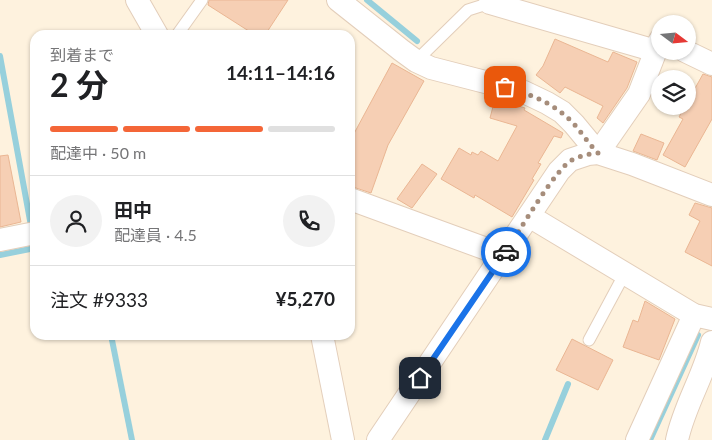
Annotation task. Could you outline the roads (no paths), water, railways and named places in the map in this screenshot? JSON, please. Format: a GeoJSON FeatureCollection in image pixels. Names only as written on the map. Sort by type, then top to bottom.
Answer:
{"type":"FeatureCollection","features":[{"type":"Feature","properties":{"kind":"street"},"geometry":{"type":"LineString","coordinates":[[136,0],[154,30]]}},
{"type":"Feature","properties":{"kind":"street"},"geometry":{"type":"LineString","coordinates":[[338,0],[416,60],[431,68],[524,92],[547,102],[562,112],[598,153]]}},
{"type":"Feature","properties":{"kind":"street"},"geometry":{"type":"LineString","coordinates":[[491,2],[651,43]]}},
{"type":"Feature","properties":{"kind":"street"},"geometry":{"type":"LineString","coordinates":[[696,56],[712,64]]}},
{"type":"Feature","properties":{"kind":"street"},"geometry":{"type":"LineString","coordinates":[[598,153],[639,94],[652,60]]}},
{"type":"Feature","properties":{"kind":"street"},"geometry":{"type":"LineString","coordinates":[[378,440],[559,172],[570,160],[598,153],[712,194]]}},
{"type":"Feature","properties":{"kind":"street"},"geometry":{"type":"LineString","coordinates":[[355,201],[503,255]]}},
{"type":"Feature","properties":{"kind":"street"},"geometry":{"type":"LineString","coordinates":[[529,216],[703,317],[637,440]]}},
{"type":"Feature","properties":{"kind":"street"},"geometry":{"type":"LineString","coordinates":[[0,240],[30,234]]}},
{"type":"Feature","properties":{"kind":"street"},"geometry":{"type":"LineString","coordinates":[[323,340],[343,440]]}},
{"type":"Feature","properties":{"kind":"street"},"geometry":{"type":"LineString","coordinates":[[677,440],[680,424],[708,357],[712,342]]}},
{"type":"Feature","properties":{"kind":"lane"},"geometry":{"type":"LineString","coordinates":[[181,30],[202,0]]}},
{"type":"Feature","properties":{"kind":"lane"},"geometry":{"type":"LineString","coordinates":[[416,60],[468,10],[491,2]]}},
{"type":"Feature","properties":{"kind":"lane"},"geometry":{"type":"LineString","coordinates":[[589,340],[625,273]]}},
{"type":"Feature","properties":{"kind":"waterway"},"geometry":{"type":"LineString","coordinates":[[367,0],[417,41]]}},
{"type":"Feature","properties":{"kind":"waterway"},"geometry":{"type":"LineString","coordinates":[[0,56],[30,221]]}},
{"type":"Feature","properties":{"kind":"waterway"},"geometry":{"type":"LineString","coordinates":[[0,255],[30,249]]}},
{"type":"Feature","properties":{"kind":"waterway"},"geometry":{"type":"LineString","coordinates":[[650,440],[698,335]]}},
{"type":"Feature","properties":{"kind":"waterway"},"geometry":{"type":"LineString","coordinates":[[112,340],[132,440]]}},
{"type":"Feature","properties":{"kind":"waterway"},"geometry":{"type":"LineString","coordinates":[[545,440],[568,384]]}}]}
